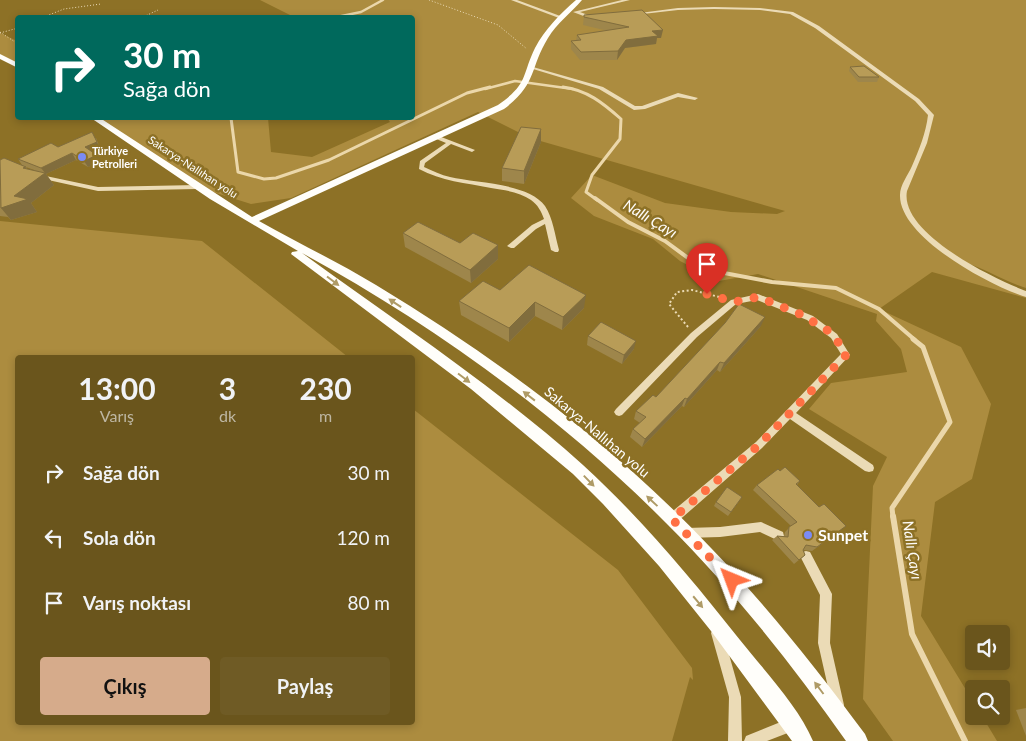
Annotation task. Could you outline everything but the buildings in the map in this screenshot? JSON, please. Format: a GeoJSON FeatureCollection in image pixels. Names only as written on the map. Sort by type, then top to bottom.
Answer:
{"type":"FeatureCollection","features":[{"type":"Feature","properties":{"kind":"main road"},"geometry":{"type":"LineString","coordinates":[[530,77],[544,38],[561,17],[579,0]]}},
{"type":"Feature","properties":{"kind":"main road"},"geometry":{"type":"LineString","coordinates":[[252,221],[501,107],[518,96],[554,35],[587,1]]}},
{"type":"Feature","properties":{"kind":"main road"},"geometry":{"type":"LineString","coordinates":[[0,56],[15,64]]}},
{"type":"Feature","properties":{"kind":"main road","name":"Sakarya-Nallıhan yolu"},"geometry":{"type":"LineString","coordinates":[[98,120],[197,187],[252,221],[386,297],[517,386],[599,452],[672,519],[732,580],[787,646],[858,741]]}},
{"type":"Feature","properties":{"kind":"main road","name":"Sakarya-Nallıhan yolu"},"geometry":{"type":"LineString","coordinates":[[252,221],[512,413],[579,471],[642,535],[714,621],[793,724],[803,741]]}},
{"type":"Feature","properties":{"kind":"street"},"geometry":{"type":"LineString","coordinates":[[513,0],[561,17]]}},
{"type":"Feature","properties":{"kind":"street"},"geometry":{"type":"LineString","coordinates":[[575,12],[628,0]]}},
{"type":"Feature","properties":{"kind":"street"},"geometry":{"type":"LineString","coordinates":[[630,15],[678,9],[760,9],[791,14],[816,27],[917,100],[931,115],[930,129],[904,189],[903,197],[906,212],[939,245],[968,268],[1026,294]]}},
{"type":"Feature","properties":{"kind":"street"},"geometry":{"type":"LineString","coordinates":[[575,12],[602,20]]}},
{"type":"Feature","properties":{"kind":"street"},"geometry":{"type":"LineString","coordinates":[[536,68],[601,88],[634,108],[643,108],[681,95],[695,98]]}},
{"type":"Feature","properties":{"kind":"street"},"geometry":{"type":"LineString","coordinates":[[436,137],[472,150]]}},
{"type":"Feature","properties":{"kind":"street"},"geometry":{"type":"LineString","coordinates":[[449,143],[422,162],[421,168],[451,178],[530,197],[542,207],[555,250]]}},
{"type":"Feature","properties":{"kind":"street"},"geometry":{"type":"LineString","coordinates":[[36,175],[73,185],[98,188],[197,187]]}},
{"type":"Feature","properties":{"kind":"street"},"geometry":{"type":"LineString","coordinates":[[511,246],[534,227],[546,221]]}},
{"type":"Feature","properties":{"kind":"street"},"geometry":{"type":"LineString","coordinates":[[619,412],[694,335],[734,302],[758,297],[800,314],[827,330],[843,348],[846,355],[759,445],[672,519]]}},
{"type":"Feature","properties":{"kind":"street"},"geometry":{"type":"LineString","coordinates":[[790,414],[869,468]]}},
{"type":"Feature","properties":{"kind":"street"},"geometry":{"type":"LineString","coordinates":[[686,533],[720,532],[761,527],[779,536]]}},
{"type":"Feature","properties":{"kind":"street"},"geometry":{"type":"LineString","coordinates":[[714,621],[735,697],[736,741]]}},
{"type":"Feature","properties":{"kind":"street"},"geometry":{"type":"LineString","coordinates":[[750,741],[793,724]]}},
{"type":"Feature","properties":{"kind":"lane"},"geometry":{"type":"LineString","coordinates":[[806,556],[826,594],[824,643],[840,716]]}},
{"type":"Feature","properties":{"kind":"path"},"geometry":{"type":"LineString","coordinates":[[430,0],[498,26],[526,49],[538,52]]}},
{"type":"Feature","properties":{"kind":"path"},"geometry":{"type":"LineString","coordinates":[[49,15],[64,9],[101,4]]}},
{"type":"Feature","properties":{"kind":"path"},"geometry":{"type":"LineString","coordinates":[[147,15],[158,10]]}},
{"type":"Feature","properties":{"kind":"path"},"geometry":{"type":"LineString","coordinates":[[0,32],[15,29]]}},
{"type":"Feature","properties":{"kind":"path"},"geometry":{"type":"LineString","coordinates":[[0,32],[15,42]]}},
{"type":"Feature","properties":{"kind":"path"},"geometry":{"type":"LineString","coordinates":[[694,335],[669,304],[677,292],[692,290],[734,302]]}},
{"type":"Feature","properties":{"kind":"shaded area"},"geometry":{"type":"Polygon","coordinates":[[[260,0],[1026,0],[1026,288],[960,261],[1026,294],[1026,298],[932,272],[879,309],[961,347],[991,404],[972,479],[935,502],[921,616],[965,688],[965,725],[987,725],[997,741],[893,741],[863,699],[873,486],[887,457],[809,409],[831,383],[907,372],[901,349],[876,321],[877,314],[758,274],[719,281],[680,261],[653,239],[594,216],[571,198],[592,175],[665,203],[731,212],[777,214],[785,211],[530,138],[478,112],[291,198],[251,204],[197,187],[98,120],[268,120],[271,152],[312,157],[390,122],[388,120],[415,120],[415,15],[290,15],[260,0]]]}},
{"type":"Feature","properties":{"kind":"shaded area"},"geometry":{"type":"Polygon","coordinates":[[[0,33],[15,40],[15,65],[0,56],[0,33]]]}},
{"type":"Feature","properties":{"kind":"shaded area"},"geometry":{"type":"Polygon","coordinates":[[[0,221],[202,241],[345,355],[15,355],[15,725],[415,725],[415,411],[618,570],[692,668],[693,680],[690,677],[672,741],[0,741],[0,221]]]}},
{"type":"Feature","properties":{"kind":"waterway","name":"Nallı Çayı"},"geometry":{"type":"LineString","coordinates":[[346,15],[361,12],[383,0]]}},
{"type":"Feature","properties":{"kind":"waterway","name":"Nallı Çayı"},"geometry":{"type":"LineString","coordinates":[[485,89],[515,81],[570,89]]}},
{"type":"Feature","properties":{"kind":"waterway","name":"Nallı Çayı"},"geometry":{"type":"LineString","coordinates":[[415,118],[467,93],[490,87]]}},
{"type":"Feature","properties":{"kind":"waterway","name":"Nallı Çayı"},"geometry":{"type":"LineString","coordinates":[[563,87],[570,89]]}},
{"type":"Feature","properties":{"kind":"waterway","name":"Nallı Çayı"},"geometry":{"type":"LineString","coordinates":[[570,89],[594,98],[621,119],[620,139],[592,175],[586,192],[597,200]]}},
{"type":"Feature","properties":{"kind":"waterway","name":"Nallı Çayı"},"geometry":{"type":"LineString","coordinates":[[231,120],[238,172],[264,179],[276,178],[329,160],[411,120]]}},
{"type":"Feature","properties":{"kind":"waterway","name":"Nallı Çayı"},"geometry":{"type":"LineString","coordinates":[[595,198],[628,222],[665,241],[703,269],[772,282],[836,288],[879,309],[915,340]]}},
{"type":"Feature","properties":{"kind":"waterway","name":"Nallı Çayı"},"geometry":{"type":"LineString","coordinates":[[893,517],[892,508],[950,422],[923,347],[913,339]]}},
{"type":"Feature","properties":{"kind":"waterway","name":"Nallı Çayı"},"geometry":{"type":"LineString","coordinates":[[893,516],[912,634],[965,741]]}},
{"type":"Feature","properties":{"kind":"place","name":"Türkiye Petrolleri"},"geometry":{"type":"Point","coordinates":[82,157]}},
{"type":"Feature","properties":{"kind":"place","name":"Sunpet"},"geometry":{"type":"Point","coordinates":[808,535]}},
{"type":"Feature","properties":{"kind":"route"},"geometry":{"type":"LineString","coordinates":[[707,294],[734,302],[758,297],[810,318],[834,336],[846,355],[759,445],[672,519],[732,580]]}}]}
